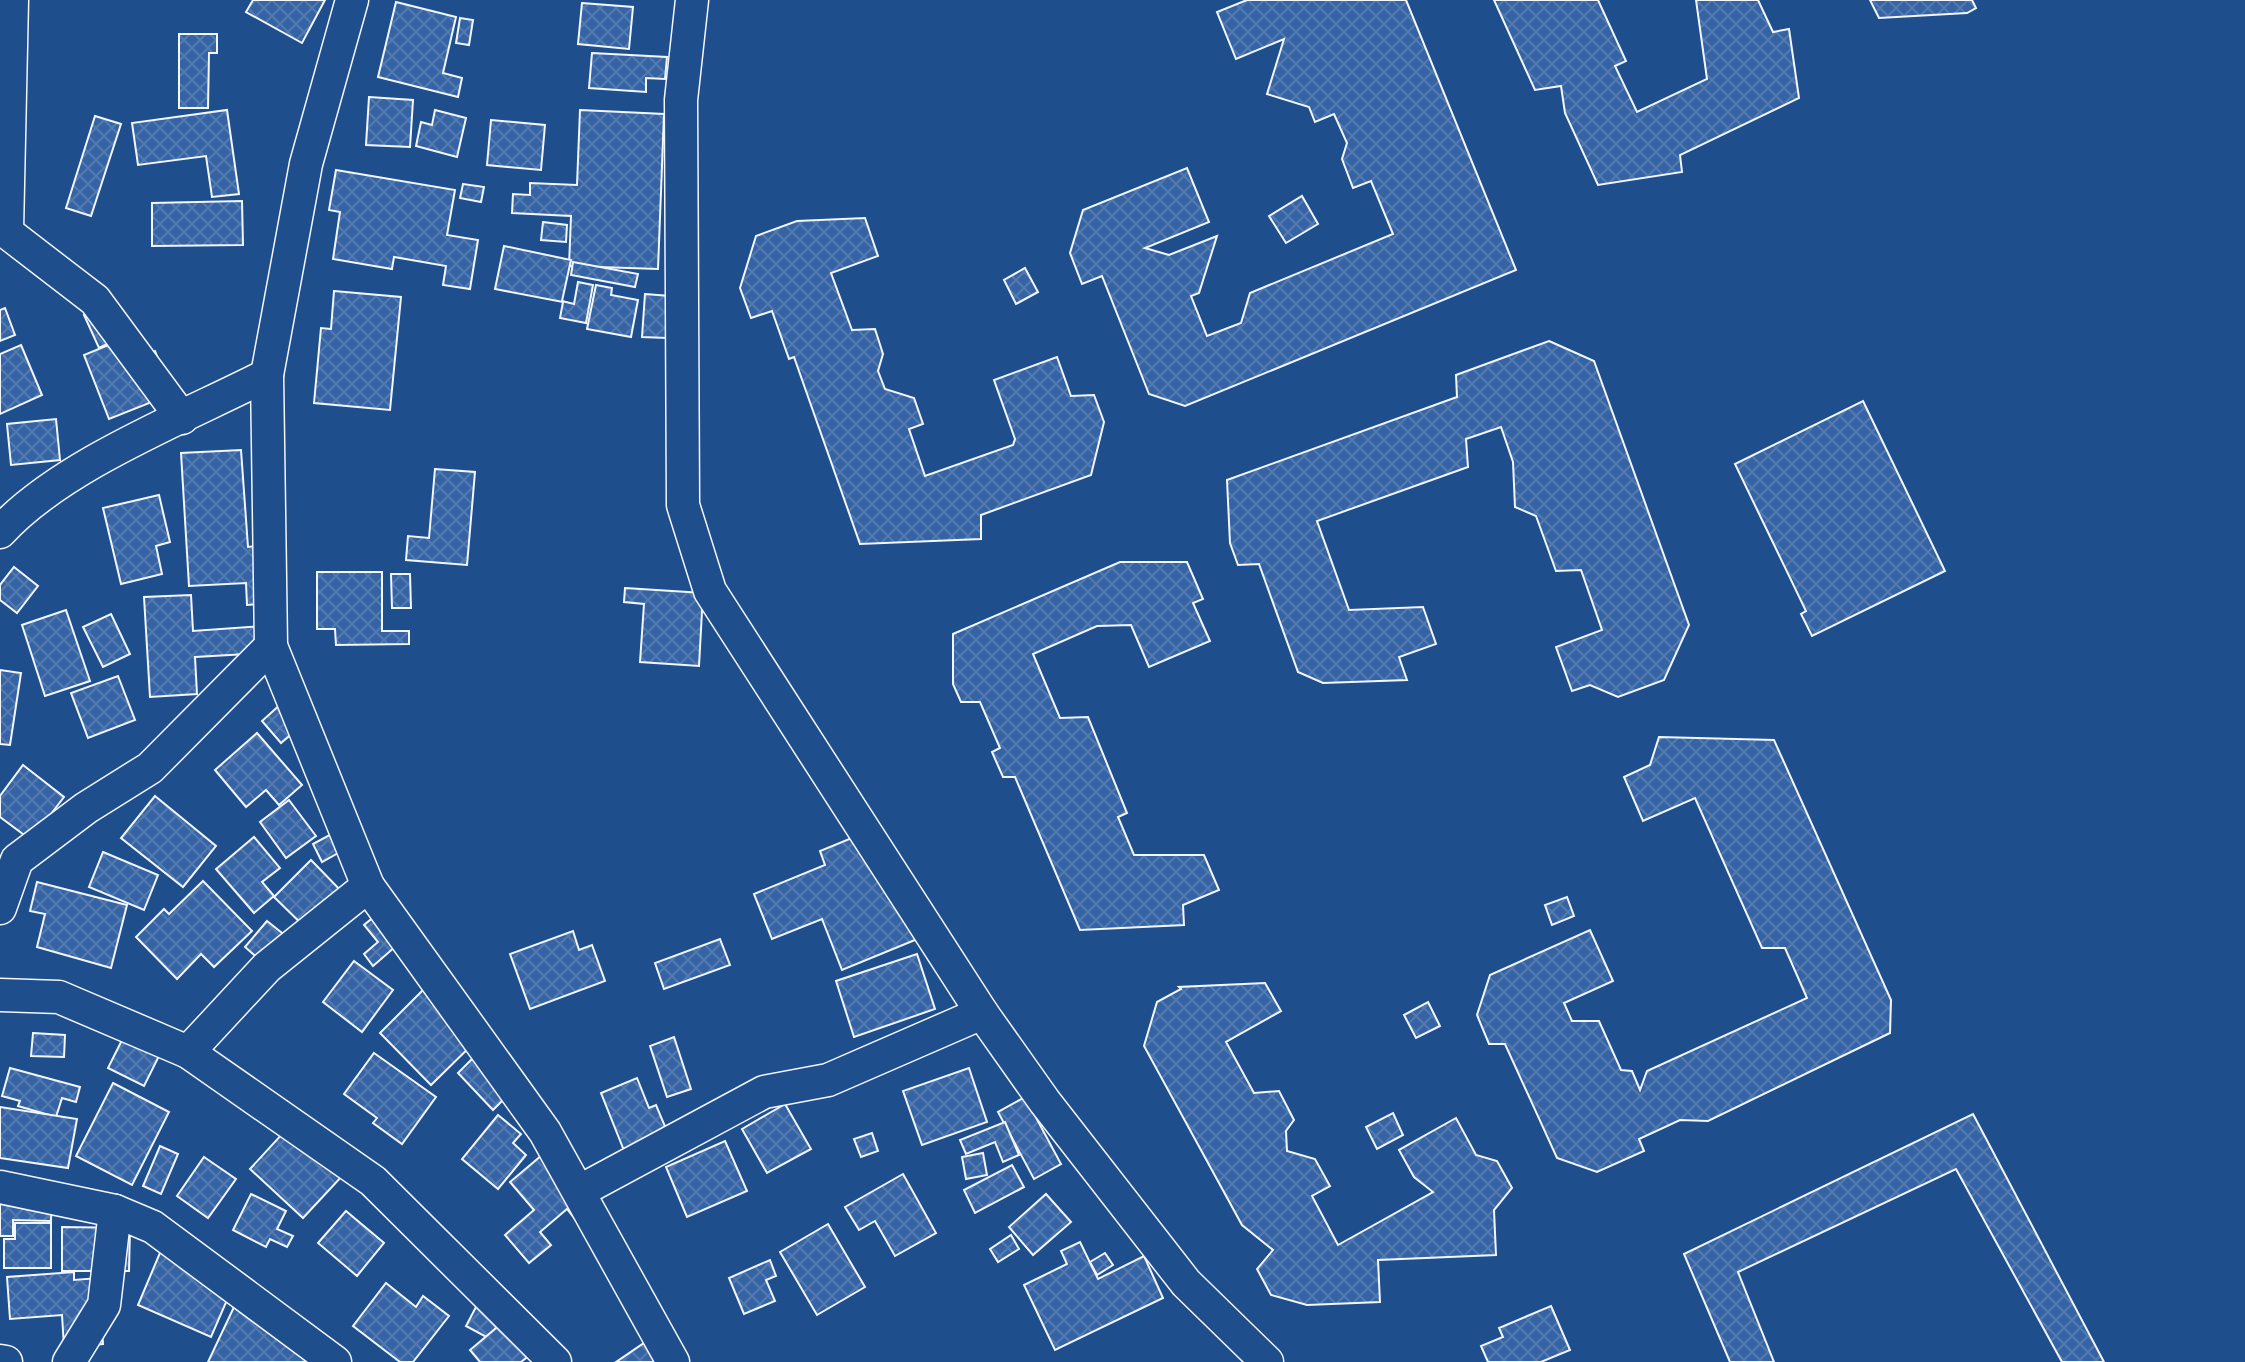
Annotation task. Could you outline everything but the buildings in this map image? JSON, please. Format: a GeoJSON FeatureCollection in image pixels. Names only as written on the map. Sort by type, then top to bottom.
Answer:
{"type":"FeatureCollection","features":[{"type":"Feature","properties":{"kind":"street"},"geometry":{"type":"LineString","coordinates":[[12,0],[4,228],[95,300],[182,418]]}},
{"type":"Feature","properties":{"kind":"street"},"geometry":{"type":"LineString","coordinates":[[352,0],[306,164],[267,375],[271,646],[368,886],[545,1132],[673,1362]]}},
{"type":"Feature","properties":{"kind":"street"},"geometry":{"type":"LineString","coordinates":[[692,0],[681,100],[683,505],[710,591],[982,1013],[1045,1102],[1186,1283],[1267,1362]]}},
{"type":"Feature","properties":{"kind":"street"},"geometry":{"type":"LineString","coordinates":[[0,532],[16,515],[64,478],[267,375]]}},
{"type":"Feature","properties":{"kind":"street"},"geometry":{"type":"LineString","coordinates":[[0,908],[17,860],[86,808],[150,768],[271,646]]}},
{"type":"Feature","properties":{"kind":"street"},"geometry":{"type":"LineString","coordinates":[[188,1052],[267,967],[368,886]]}},
{"type":"Feature","properties":{"kind":"street"},"geometry":{"type":"LineString","coordinates":[[0,995],[59,997],[188,1052],[373,1181],[555,1362]]}},
{"type":"Feature","properties":{"kind":"street"},"geometry":{"type":"LineString","coordinates":[[580,1191],[764,1092],[828,1080],[982,1013]]}},
{"type":"Feature","properties":{"kind":"street"},"geometry":{"type":"LineString","coordinates":[[0,1187],[115,1211],[153,1227],[335,1362]]}},
{"type":"Feature","properties":{"kind":"street"},"geometry":{"type":"LineString","coordinates":[[69,1362],[104,1305],[115,1211]]}},
{"type":"Feature","properties":{"kind":"street"},"geometry":{"type":"LineString","coordinates":[[0,1361],[6,1362]]}}]}
